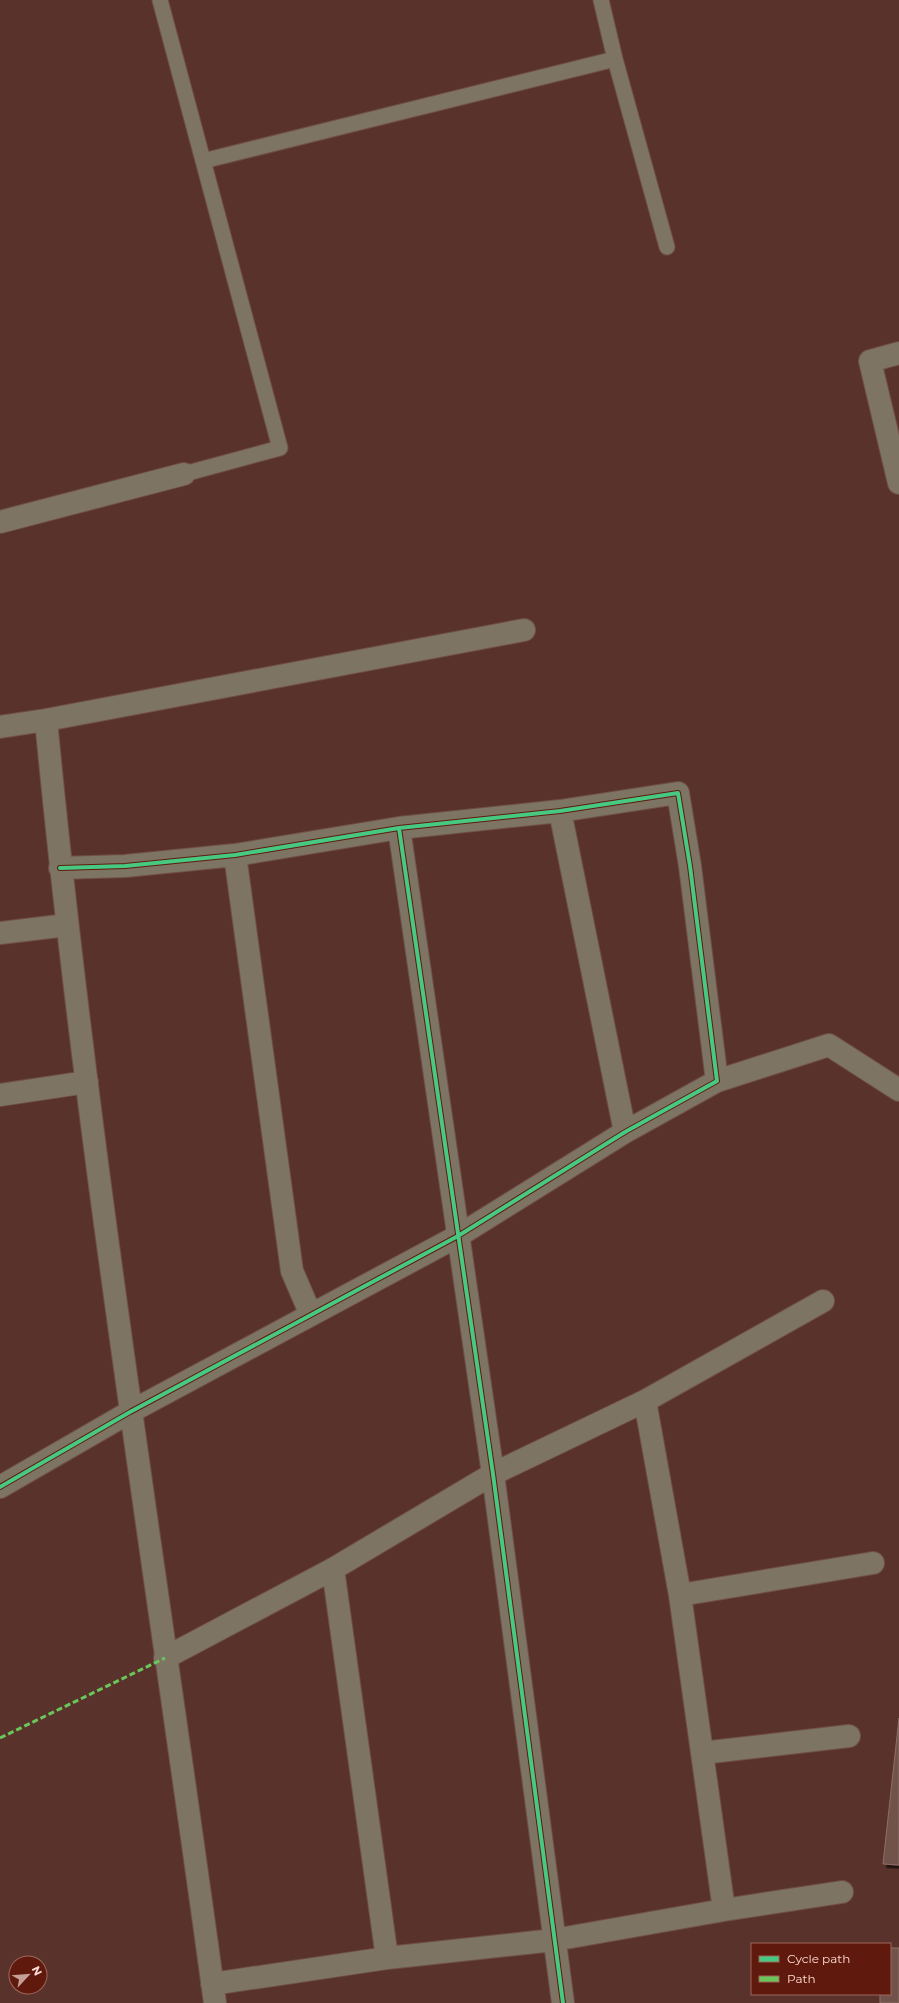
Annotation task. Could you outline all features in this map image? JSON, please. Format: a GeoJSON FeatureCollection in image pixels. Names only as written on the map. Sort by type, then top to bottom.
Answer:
{"type":"FeatureCollection","features":[{"type":"Feature","properties":{"kind":"street"},"geometry":{"type":"LineString","coordinates":[[899,353],[870,361],[899,483]]}},
{"type":"Feature","properties":{"kind":"street"},"geometry":{"type":"LineString","coordinates":[[0,522],[184,474]]}},
{"type":"Feature","properties":{"kind":"street"},"geometry":{"type":"LineString","coordinates":[[0,727],[46,720],[524,630]]}},
{"type":"Feature","properties":{"kind":"street"},"geometry":{"type":"LineString","coordinates":[[46,720],[60,868],[130,1412],[213,1993],[387,1958],[554,1940],[724,1910],[842,1892]]}},
{"type":"Feature","properties":{"kind":"street"},"geometry":{"type":"LineString","coordinates":[[60,868],[125,866],[235,856],[399,828],[560,811],[678,793],[690,866],[717,1081]]}},
{"type":"Feature","properties":{"kind":"street"},"geometry":{"type":"LineString","coordinates":[[560,811],[625,1132]]}},
{"type":"Feature","properties":{"kind":"street"},"geometry":{"type":"LineString","coordinates":[[399,828],[493,1474],[563,2003]]}},
{"type":"Feature","properties":{"kind":"street"},"geometry":{"type":"LineString","coordinates":[[235,856],[292,1271],[311,1315]]}},
{"type":"Feature","properties":{"kind":"street"},"geometry":{"type":"LineString","coordinates":[[0,933],[67,925]]}},
{"type":"Feature","properties":{"kind":"street"},"geometry":{"type":"LineString","coordinates":[[0,1487],[130,1412],[458,1236],[625,1132],[717,1081],[829,1045],[899,1090]]}},
{"type":"Feature","properties":{"kind":"street"},"geometry":{"type":"LineString","coordinates":[[0,1095],[87,1082]]}},
{"type":"Feature","properties":{"kind":"street"},"geometry":{"type":"LineString","coordinates":[[165,1658],[333,1569],[493,1474],[645,1401],[823,1301]]}},
{"type":"Feature","properties":{"kind":"street"},"geometry":{"type":"LineString","coordinates":[[645,1401],[680,1595],[724,1910]]}},
{"type":"Feature","properties":{"kind":"street"},"geometry":{"type":"LineString","coordinates":[[680,1595],[873,1563]]}},
{"type":"Feature","properties":{"kind":"street"},"geometry":{"type":"LineString","coordinates":[[333,1569],[387,1958]]}},
{"type":"Feature","properties":{"kind":"street"},"geometry":{"type":"LineString","coordinates":[[702,1753],[849,1736]]}},
{"type":"Feature","properties":{"kind":"lane"},"geometry":{"type":"LineString","coordinates":[[160,0],[280,448],[184,474]]}},
{"type":"Feature","properties":{"kind":"lane"},"geometry":{"type":"LineString","coordinates":[[601,0],[615,59],[667,247]]}},
{"type":"Feature","properties":{"kind":"lane"},"geometry":{"type":"LineString","coordinates":[[203,161],[615,59]]}},
{"type":"Feature","properties":{"kind":"building"},"geometry":{"type":"Polygon","coordinates":[[[899,1718],[899,1865],[883,1864],[899,1718]]]}},
{"type":"Feature","properties":{"kind":"building"},"geometry":{"type":"Polygon","coordinates":[[[891,1948],[899,1948],[899,2003],[880,2003],[880,1995],[891,1995],[891,1948]]]}},
{"type":"Feature","properties":{"kind":"marked path"},"geometry":{"type":"LineString","coordinates":[[0,1738],[165,1658]]}},
{"type":"Feature","properties":{"kind":"cycle path"},"geometry":{"type":"LineString","coordinates":[[0,1487],[130,1412],[458,1236],[625,1132],[717,1081],[690,866],[678,793],[560,811],[399,828],[235,855],[125,866],[60,868]]}},
{"type":"Feature","properties":{"kind":"cycle path"},"geometry":{"type":"LineString","coordinates":[[399,828],[493,1474],[563,2003]]}}]}
